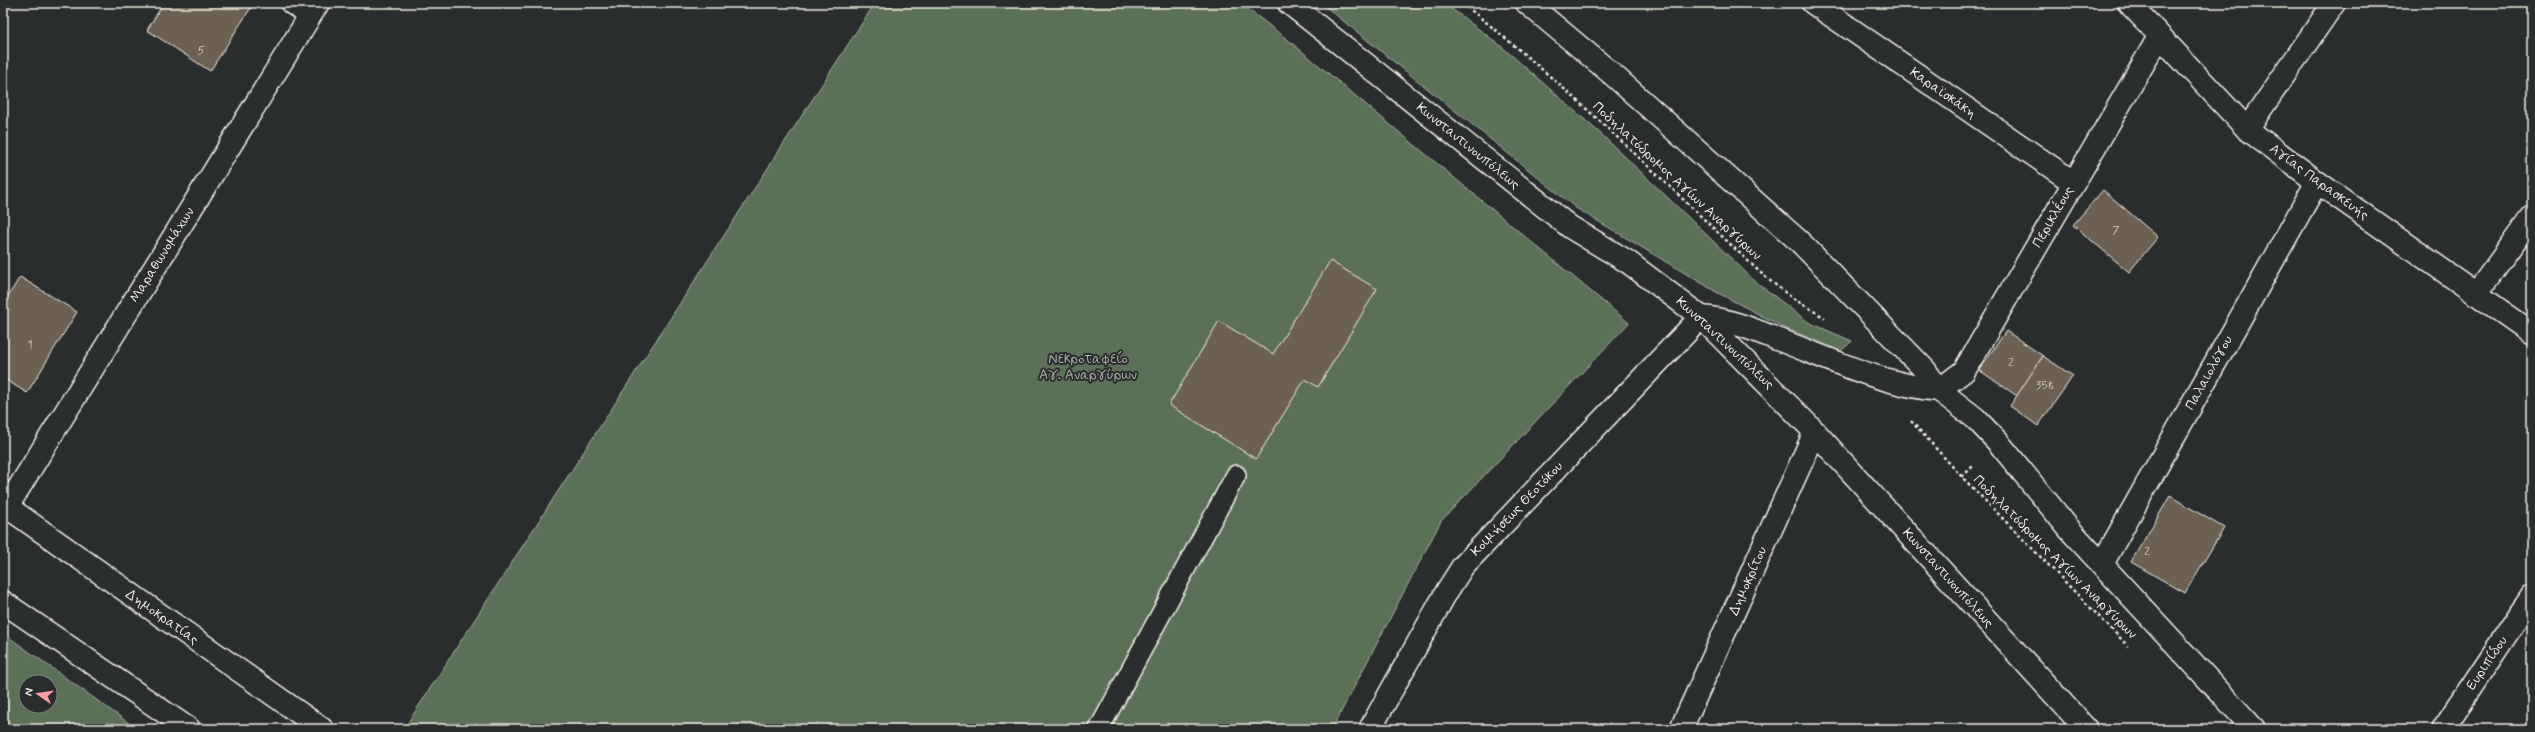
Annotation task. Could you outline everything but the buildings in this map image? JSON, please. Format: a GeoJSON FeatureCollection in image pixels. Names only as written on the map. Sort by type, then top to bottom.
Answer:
{"type":"FeatureCollection","features":[{"type":"Feature","properties":{"kind":"street"},"geometry":{"type":"LineString","coordinates":[[292,3],[314,9]]}},
{"type":"Feature","properties":{"kind":"street","name":"Κωνσταντινουπόλεως"},"geometry":{"type":"LineString","coordinates":[[1289,3],[1570,227],[1628,262],[1701,317],[1815,432],[2086,729]]}},
{"type":"Feature","properties":{"kind":"street"},"geometry":{"type":"LineString","coordinates":[[1527,3],[1612,74],[1801,243],[1925,370],[1939,390],[1975,418],[1998,442],[2070,530],[2254,729]]}},
{"type":"Feature","properties":{"kind":"street","name":"Καραϊσκάκη"},"geometry":{"type":"LineString","coordinates":[[1813,3],[2072,182]]}},
{"type":"Feature","properties":{"kind":"street","name":"Αγίας Παρασκευής"},"geometry":{"type":"LineString","coordinates":[[2129,3],[2159,37],[2247,129],[2317,182],[2532,333]]}},
{"type":"Feature","properties":{"kind":"street"},"geometry":{"type":"LineString","coordinates":[[2247,129],[2334,3]]}},
{"type":"Feature","properties":{"kind":"street","name":"Μαραθωνομάχων"},"geometry":{"type":"LineString","coordinates":[[5,505],[314,9]]}},
{"type":"Feature","properties":{"kind":"street","name":"Περικλέους"},"geometry":{"type":"LineString","coordinates":[[1939,390],[1964,371],[2072,182],[2159,37]]}},
{"type":"Feature","properties":{"kind":"street","name":"Παλαιολόγου"},"geometry":{"type":"LineString","coordinates":[[2102,564],[2317,182]]}},
{"type":"Feature","properties":{"kind":"street"},"geometry":{"type":"LineString","coordinates":[[2476,294],[2532,217]]}},
{"type":"Feature","properties":{"kind":"street"},"geometry":{"type":"LineString","coordinates":[[1701,317],[1718,318],[1742,326],[1884,380],[1910,387],[1939,390]]}},
{"type":"Feature","properties":{"kind":"street","name":"Κοιμήσεως Θεοτόκου"},"geometry":{"type":"LineString","coordinates":[[1370,729],[1447,591],[1463,566],[1701,317]]}},
{"type":"Feature","properties":{"kind":"street","name":"Δημοκρίτου"},"geometry":{"type":"LineString","coordinates":[[1681,729],[1815,432]]}},
{"type":"Feature","properties":{"kind":"street","name":"Δημοκρατίας"},"geometry":{"type":"LineString","coordinates":[[5,505],[322,729]]}},
{"type":"Feature","properties":{"kind":"street","name":"Ευριπίδου"},"geometry":{"type":"LineString","coordinates":[[2443,729],[2532,596]]}},
{"type":"Feature","properties":{"kind":"street"},"geometry":{"type":"LineString","coordinates":[[3,602],[189,729]]}},
{"type":"Feature","properties":{"kind":"lane"},"geometry":{"type":"LineString","coordinates":[[1099,729],[1236,475]]}},
{"type":"Feature","properties":{"kind":"path","name":"Ποδηλατόδρομος Αγίων Αναργύρων"},"geometry":{"type":"LineString","coordinates":[[1462,3],[1507,38],[1608,128],[1764,276],[1813,312],[1832,321]]}},
{"type":"Feature","properties":{"kind":"path","name":"Ποδηλατόδρομος Αγίων Αναργύρων"},"geometry":{"type":"LineString","coordinates":[[1907,415],[1962,477],[2133,651]]}},
{"type":"Feature","properties":{"kind":"green space","name":"Νεκροταφείο Αγ. Αναργύρων"},"geometry":{"type":"Polygon","coordinates":[[[875,3],[1240,3],[1287,39],[1629,323],[1441,521],[1332,729],[414,729],[407,724],[875,3]]]}},
{"type":"Feature","properties":{"kind":"green space"},"geometry":{"type":"Polygon","coordinates":[[[1321,3],[1444,3],[1501,46],[1601,134],[1756,282],[1808,322],[1852,341],[1841,351],[1787,329],[1718,293],[1576,208],[1321,3]]]}},
{"type":"Feature","properties":{"kind":"green space"},"geometry":{"type":"Polygon","coordinates":[[[3,633],[137,729],[3,729],[3,633]]]}}]}
